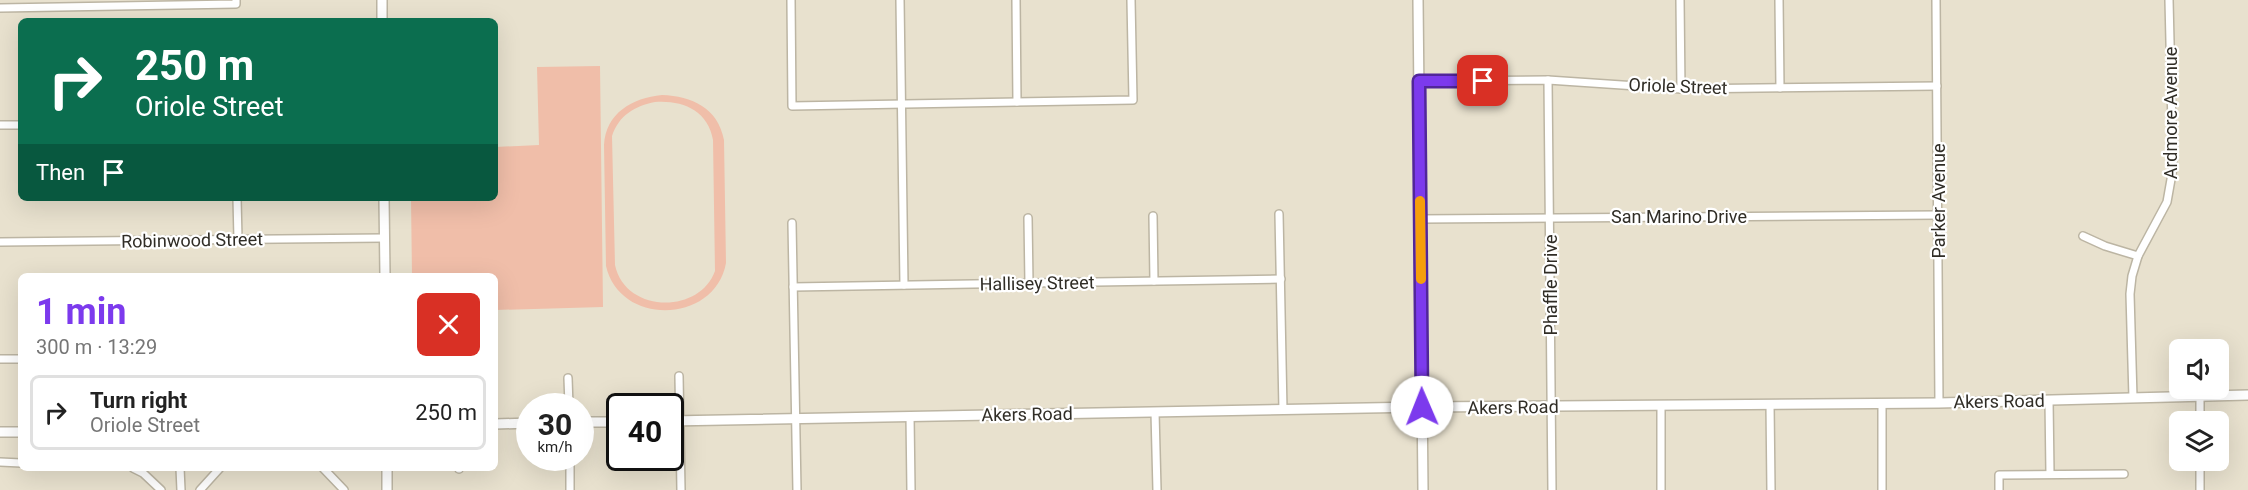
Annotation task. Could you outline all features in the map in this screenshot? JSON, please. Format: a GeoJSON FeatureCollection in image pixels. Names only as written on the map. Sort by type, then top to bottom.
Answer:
{"type":"FeatureCollection","features":[{"type":"Feature","properties":{"kind":"street"},"geometry":{"type":"LineString","coordinates":[[382,0],[382,18]]}},
{"type":"Feature","properties":{"kind":"street"},"geometry":{"type":"LineString","coordinates":[[791,0],[792,106],[1133,100],[1131,0]]}},
{"type":"Feature","properties":{"kind":"street"},"geometry":{"type":"LineString","coordinates":[[900,0],[904,285]]}},
{"type":"Feature","properties":{"kind":"street"},"geometry":{"type":"LineString","coordinates":[[1016,0],[1017,102]]}},
{"type":"Feature","properties":{"kind":"street"},"geometry":{"type":"LineString","coordinates":[[1418,0],[1423,490]]}},
{"type":"Feature","properties":{"kind":"street"},"geometry":{"type":"LineString","coordinates":[[1680,0],[1681,89]]}},
{"type":"Feature","properties":{"kind":"street"},"geometry":{"type":"LineString","coordinates":[[1779,0],[1780,88]]}},
{"type":"Feature","properties":{"kind":"street","name":"Parker Avenue"},"geometry":{"type":"LineString","coordinates":[[1936,0],[1940,403]]}},
{"type":"Feature","properties":{"kind":"street","name":"Ardmore Avenue"},"geometry":{"type":"LineString","coordinates":[[2133,398],[2130,294],[2138,256],[2163,209],[2172,176],[2169,0]]}},
{"type":"Feature","properties":{"kind":"street"},"geometry":{"type":"LineString","coordinates":[[0,8],[236,2]]}},
{"type":"Feature","properties":{"kind":"street","name":"Oriole Street"},"geometry":{"type":"LineString","coordinates":[[1419,81],[1548,80],[1681,89],[1937,86]]}},
{"type":"Feature","properties":{"kind":"street","name":"Phaffle Drive"},"geometry":{"type":"LineString","coordinates":[[1548,80],[1552,490]]}},
{"type":"Feature","properties":{"kind":"street"},"geometry":{"type":"LineString","coordinates":[[0,125],[18,125]]}},
{"type":"Feature","properties":{"kind":"street"},"geometry":{"type":"LineString","coordinates":[[237,201],[238,239]]}},
{"type":"Feature","properties":{"kind":"street"},"geometry":{"type":"LineString","coordinates":[[384,201],[385,273]]}},
{"type":"Feature","properties":{"kind":"street"},"geometry":{"type":"LineString","coordinates":[[1280,214],[1283,410]]}},
{"type":"Feature","properties":{"kind":"street","name":"San Marino Drive"},"geometry":{"type":"LineString","coordinates":[[1420,219],[1938,215]]}},
{"type":"Feature","properties":{"kind":"street"},"geometry":{"type":"LineString","coordinates":[[1153,216],[1154,281]]}},
{"type":"Feature","properties":{"kind":"street"},"geometry":{"type":"LineString","coordinates":[[1028,218],[1029,283]]}},
{"type":"Feature","properties":{"kind":"street"},"geometry":{"type":"LineString","coordinates":[[792,223],[797,490]]}},
{"type":"Feature","properties":{"kind":"street"},"geometry":{"type":"LineString","coordinates":[[2083,236],[2105,246],[2138,256]]}},
{"type":"Feature","properties":{"kind":"street","name":"Robinwood Street"},"geometry":{"type":"LineString","coordinates":[[0,242],[384,238]]}},
{"type":"Feature","properties":{"kind":"street","name":"Hallisey Street"},"geometry":{"type":"LineString","coordinates":[[793,287],[1281,279]]}},
{"type":"Feature","properties":{"kind":"street"},"geometry":{"type":"LineString","coordinates":[[0,359],[18,358]]}},
{"type":"Feature","properties":{"kind":"street"},"geometry":{"type":"LineString","coordinates":[[677,393],[679,376]]}},
{"type":"Feature","properties":{"kind":"street"},"geometry":{"type":"LineString","coordinates":[[568,378],[569,393]]}},
{"type":"Feature","properties":{"kind":"street","name":"Akers Road"},"geometry":{"type":"LineString","coordinates":[[2229,395],[2248,395]]}},
{"type":"Feature","properties":{"kind":"street","name":"Akers Road"},"geometry":{"type":"LineString","coordinates":[[684,421],[1422,407],[1940,403],[2169,397]]}},
{"type":"Feature","properties":{"kind":"street"},"geometry":{"type":"LineString","coordinates":[[2049,400],[2050,474]]}},
{"type":"Feature","properties":{"kind":"street"},"geometry":{"type":"LineString","coordinates":[[1882,403],[1882,490]]}},
{"type":"Feature","properties":{"kind":"street"},"geometry":{"type":"LineString","coordinates":[[1770,404],[1771,490]]}},
{"type":"Feature","properties":{"kind":"street"},"geometry":{"type":"LineString","coordinates":[[1660,405],[1661,490]]}},
{"type":"Feature","properties":{"kind":"street"},"geometry":{"type":"LineString","coordinates":[[1155,412],[1157,490]]}},
{"type":"Feature","properties":{"kind":"street"},"geometry":{"type":"LineString","coordinates":[[910,416],[911,490]]}},
{"type":"Feature","properties":{"kind":"street"},"geometry":{"type":"LineString","coordinates":[[498,424],[516,423]]}},
{"type":"Feature","properties":{"kind":"street"},"geometry":{"type":"LineString","coordinates":[[0,432],[18,432]]}},
{"type":"Feature","properties":{"kind":"street"},"geometry":{"type":"LineString","coordinates":[[0,462],[18,463]]}},
{"type":"Feature","properties":{"kind":"street"},"geometry":{"type":"LineString","coordinates":[[138,471],[161,490]]}},
{"type":"Feature","properties":{"kind":"street"},"geometry":{"type":"LineString","coordinates":[[180,471],[181,490]]}},
{"type":"Feature","properties":{"kind":"street"},"geometry":{"type":"LineString","coordinates":[[200,490],[217,471]]}},
{"type":"Feature","properties":{"kind":"street"},"geometry":{"type":"LineString","coordinates":[[326,471],[344,490]]}},
{"type":"Feature","properties":{"kind":"street"},"geometry":{"type":"LineString","coordinates":[[387,471],[387,490]]}},
{"type":"Feature","properties":{"kind":"street"},"geometry":{"type":"LineString","coordinates":[[570,471],[570,490]]}},
{"type":"Feature","properties":{"kind":"street"},"geometry":{"type":"LineString","coordinates":[[679,471],[681,490]]}},
{"type":"Feature","properties":{"kind":"street"},"geometry":{"type":"LineString","coordinates":[[2200,471],[2200,490]]}},
{"type":"Feature","properties":{"kind":"street"},"geometry":{"type":"LineString","coordinates":[[1999,490],[1999,475],[2124,474]]}},
{"type":"Feature","properties":{"kind":"shaded area"},"geometry":{"type":"Polygon","coordinates":[[[600,66],[603,307],[498,310],[498,273],[412,273],[411,201],[498,201],[498,147],[539,145],[537,67],[600,66]]]}},
{"type":"Feature","properties":{"kind":"shaded area"},"geometry":{"type":"Polygon","coordinates":[[[673,96],[702,106],[716,120],[724,140],[726,263],[718,283],[705,298],[687,307],[667,310],[647,308],[629,300],[615,286],[606,266],[604,145],[606,134],[615,116],[623,109],[651,97],[673,96]],[[655,102],[634,109],[623,117],[612,136],[615,265],[622,281],[633,292],[647,300],[663,302],[679,301],[694,295],[707,285],[715,271],[713,140],[706,121],[700,114],[684,105],[655,102]]]}},
{"type":"Feature","properties":{"kind":"slow traffic"},"geometry":{"type":"LineString","coordinates":[[1420,201],[1421,279]]}},
{"type":"Feature","properties":{"kind":"route"},"geometry":{"type":"LineString","coordinates":[[1422,407],[1419,81],[1483,81]]}}]}
